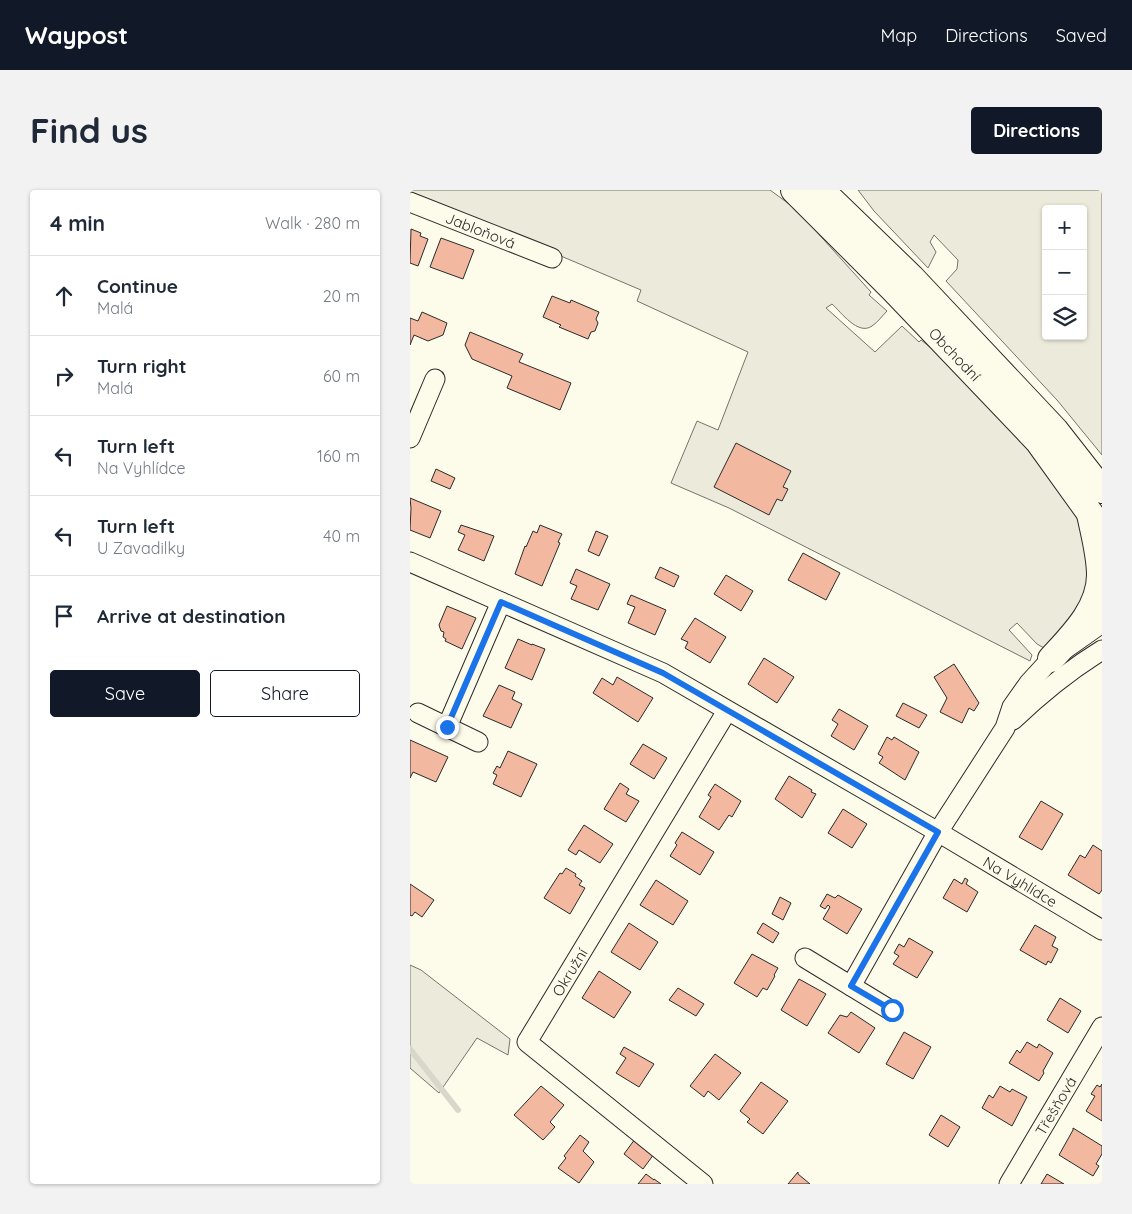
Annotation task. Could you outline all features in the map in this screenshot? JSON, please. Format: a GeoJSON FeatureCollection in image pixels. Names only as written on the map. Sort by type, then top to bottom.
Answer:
{"type":"FeatureCollection","features":[{"type":"Feature","properties":{"kind":"main road","name":"Obchodní"},"geometry":{"type":"LineString","coordinates":[[794,190],[894,290],[1038,441],[1098,511]]}},
{"type":"Feature","properties":{"kind":"main road","name":"Obchodní"},"geometry":{"type":"LineString","coordinates":[[821,190],[911,277],[1055,430],[1098,511]]}},
{"type":"Feature","properties":{"kind":"main road"},"geometry":{"type":"LineString","coordinates":[[1051,659],[1080,627],[1096,596],[1100,576],[1098,511]]}},
{"type":"Feature","properties":{"kind":"street","name":"Jabloňová"},"geometry":{"type":"LineString","coordinates":[[410,202],[552,258]]}},
{"type":"Feature","properties":{"kind":"street"},"geometry":{"type":"LineString","coordinates":[[410,438],[435,379]]}},
{"type":"Feature","properties":{"kind":"street","name":"Na Vyhlídce"},"geometry":{"type":"LineString","coordinates":[[410,562],[663,673],[938,832],[1102,930]]}},
{"type":"Feature","properties":{"kind":"street"},"geometry":{"type":"LineString","coordinates":[[447,727],[501,602]]}},
{"type":"Feature","properties":{"kind":"street"},"geometry":{"type":"LineString","coordinates":[[1005,728],[1012,707],[1051,659],[1102,623]]}},
{"type":"Feature","properties":{"kind":"street"},"geometry":{"type":"LineString","coordinates":[[851,986],[938,832],[1005,728],[1046,689],[1102,650]]}},
{"type":"Feature","properties":{"kind":"street","name":"Okružní"},"geometry":{"type":"LineString","coordinates":[[703,1184],[528,1042],[727,710]]}},
{"type":"Feature","properties":{"kind":"street"},"geometry":{"type":"LineString","coordinates":[[418,713],[478,742]]}},
{"type":"Feature","properties":{"kind":"street"},"geometry":{"type":"LineString","coordinates":[[806,958],[892,1010]]}},
{"type":"Feature","properties":{"kind":"street","name":"Třešňová"},"geometry":{"type":"LineString","coordinates":[[1009,1184],[1102,1027]]}},
{"type":"Feature","properties":{"kind":"shaded area"},"geometry":{"type":"Polygon","coordinates":[[[410,190],[770,190],[796,209],[871,292],[869,295],[887,311],[872,326],[861,328],[850,322],[832,304],[826,308],[875,352],[902,326],[919,342],[921,340],[964,374],[1037,456],[1080,517],[1094,566],[1078,615],[1044,648],[1037,644],[1017,623],[1009,630],[1032,655],[1030,661],[729,508],[671,483],[697,421],[718,430],[748,352],[637,301],[641,290],[410,192],[410,190]]]}},
{"type":"Feature","properties":{"kind":"shaded area"},"geometry":{"type":"Polygon","coordinates":[[[858,190],[1102,190],[1102,455],[1057,400],[946,281],[957,269],[958,260],[934,235],[930,242],[936,252],[928,268],[874,211],[858,190]]]}},
{"type":"Feature","properties":{"kind":"shaded area"},"geometry":{"type":"Polygon","coordinates":[[[410,965],[421,970],[510,1039],[508,1055],[477,1038],[439,1093],[410,1068],[410,965]]]}},
{"type":"Feature","properties":{"kind":"building"},"geometry":{"type":"Polygon","coordinates":[[[411,229],[421,233],[420,236],[428,239],[418,266],[410,263],[411,229]]]}},
{"type":"Feature","properties":{"kind":"building"},"geometry":{"type":"Polygon","coordinates":[[[441,238],[474,250],[463,279],[430,267],[441,238]]]}},
{"type":"Feature","properties":{"kind":"building"},"geometry":{"type":"Polygon","coordinates":[[[552,296],[570,303],[571,300],[599,312],[595,331],[591,332],[588,339],[559,327],[561,325],[543,317],[552,296]]]}},
{"type":"Feature","properties":{"kind":"building"},"geometry":{"type":"Polygon","coordinates":[[[422,312],[447,323],[443,335],[428,341],[414,335],[410,345],[410,318],[418,321],[422,312]]]}},
{"type":"Feature","properties":{"kind":"building"},"geometry":{"type":"Polygon","coordinates":[[[470,332],[523,354],[519,362],[571,383],[560,410],[507,388],[512,376],[472,359],[465,345],[470,332]]]}},
{"type":"Feature","properties":{"kind":"building"},"geometry":{"type":"Polygon","coordinates":[[[736,443],[791,471],[783,487],[788,489],[782,501],[777,499],[769,515],[714,487],[736,443]]]}},
{"type":"Feature","properties":{"kind":"building"},"geometry":{"type":"Polygon","coordinates":[[[436,469],[455,478],[450,489],[431,481],[436,469]]]}},
{"type":"Feature","properties":{"kind":"building"},"geometry":{"type":"Polygon","coordinates":[[[410,498],[441,511],[430,538],[410,530],[410,498]]]}},
{"type":"Feature","properties":{"kind":"building"},"geometry":{"type":"Polygon","coordinates":[[[461,525],[494,536],[484,561],[458,550],[465,535],[458,532],[461,525]]]}},
{"type":"Feature","properties":{"kind":"building"},"geometry":{"type":"Polygon","coordinates":[[[540,525],[562,534],[542,586],[515,574],[525,546],[533,531],[537,533],[540,525]]]}},
{"type":"Feature","properties":{"kind":"building"},"geometry":{"type":"Polygon","coordinates":[[[596,531],[608,536],[599,556],[588,551],[596,531]]]}},
{"type":"Feature","properties":{"kind":"building"},"geometry":{"type":"Polygon","coordinates":[[[803,553],[840,573],[826,600],[788,580],[803,553]]]}},
{"type":"Feature","properties":{"kind":"building"},"geometry":{"type":"Polygon","coordinates":[[[660,567],[679,576],[674,587],[655,578],[660,567]]]}},
{"type":"Feature","properties":{"kind":"building"},"geometry":{"type":"Polygon","coordinates":[[[576,569],[610,584],[598,610],[571,599],[577,586],[570,583],[576,569]]]}},
{"type":"Feature","properties":{"kind":"building"},"geometry":{"type":"Polygon","coordinates":[[[726,575],[753,591],[741,611],[714,594],[726,575]]]}},
{"type":"Feature","properties":{"kind":"building"},"geometry":{"type":"Polygon","coordinates":[[[631,595],[666,610],[655,635],[628,623],[635,607],[627,604],[631,595]]]}},
{"type":"Feature","properties":{"kind":"building"},"geometry":{"type":"Polygon","coordinates":[[[447,606],[476,618],[462,649],[445,641],[446,639],[443,637],[444,632],[441,631],[439,625],[447,606]]]}},
{"type":"Feature","properties":{"kind":"building"},"geometry":{"type":"Polygon","coordinates":[[[695,618],[726,637],[710,663],[685,648],[688,642],[681,639],[695,618]]]}},
{"type":"Feature","properties":{"kind":"building"},"geometry":{"type":"Polygon","coordinates":[[[518,639],[545,649],[532,680],[505,668],[518,639]]]}},
{"type":"Feature","properties":{"kind":"building"},"geometry":{"type":"Polygon","coordinates":[[[764,658],[794,677],[777,703],[748,684],[764,658]]]}},
{"type":"Feature","properties":{"kind":"building"},"geometry":{"type":"Polygon","coordinates":[[[954,664],[979,703],[974,711],[969,708],[962,723],[940,712],[947,698],[934,677],[954,664]]]}},
{"type":"Feature","properties":{"kind":"building"},"geometry":{"type":"Polygon","coordinates":[[[617,677],[653,698],[638,722],[593,693],[602,678],[613,685],[617,677]]]}},
{"type":"Feature","properties":{"kind":"building"},"geometry":{"type":"Polygon","coordinates":[[[499,685],[515,692],[512,699],[522,704],[511,728],[483,716],[499,685]]]}},
{"type":"Feature","properties":{"kind":"building"},"geometry":{"type":"Polygon","coordinates":[[[903,703],[927,715],[919,728],[896,716],[903,703]]]}},
{"type":"Feature","properties":{"kind":"building"},"geometry":{"type":"Polygon","coordinates":[[[839,709],[868,726],[854,750],[831,736],[838,724],[832,720],[839,709]]]}},
{"type":"Feature","properties":{"kind":"building"},"geometry":{"type":"Polygon","coordinates":[[[887,737],[892,740],[894,737],[919,752],[905,780],[879,763],[883,757],[878,754],[887,737]]]}},
{"type":"Feature","properties":{"kind":"building"},"geometry":{"type":"Polygon","coordinates":[[[410,740],[448,757],[436,782],[413,772],[410,778],[410,740]]]}},
{"type":"Feature","properties":{"kind":"building"},"geometry":{"type":"Polygon","coordinates":[[[643,744],[667,758],[654,779],[630,764],[643,744]]]}},
{"type":"Feature","properties":{"kind":"building"},"geometry":{"type":"Polygon","coordinates":[[[508,751],[537,764],[521,797],[493,784],[497,775],[493,773],[497,766],[500,768],[508,751]]]}},
{"type":"Feature","properties":{"kind":"building"},"geometry":{"type":"Polygon","coordinates":[[[789,776],[816,794],[802,818],[775,799],[789,776]]]}},
{"type":"Feature","properties":{"kind":"building"},"geometry":{"type":"Polygon","coordinates":[[[620,783],[629,789],[626,794],[639,801],[626,822],[604,809],[620,783]]]}},
{"type":"Feature","properties":{"kind":"building"},"geometry":{"type":"Polygon","coordinates":[[[715,784],[741,801],[732,817],[729,815],[719,830],[699,817],[711,797],[708,795],[715,784]]]}},
{"type":"Feature","properties":{"kind":"building"},"geometry":{"type":"Polygon","coordinates":[[[1041,801],[1063,814],[1042,850],[1019,837],[1041,801]]]}},
{"type":"Feature","properties":{"kind":"building"},"geometry":{"type":"Polygon","coordinates":[[[843,809],[867,824],[852,848],[828,833],[843,809]]]}},
{"type":"Feature","properties":{"kind":"building"},"geometry":{"type":"Polygon","coordinates":[[[584,825],[613,844],[600,863],[579,850],[576,855],[568,850],[584,825]]]}},
{"type":"Feature","properties":{"kind":"building"},"geometry":{"type":"Polygon","coordinates":[[[682,832],[714,852],[700,875],[670,856],[682,832]]]}},
{"type":"Feature","properties":{"kind":"building"},"geometry":{"type":"Polygon","coordinates":[[[1093,845],[1102,851],[1102,890],[1099,894],[1068,875],[1080,855],[1085,858],[1093,845]]]}},
{"type":"Feature","properties":{"kind":"building"},"geometry":{"type":"Polygon","coordinates":[[[566,868],[576,874],[575,876],[582,881],[579,885],[585,888],[570,914],[544,898],[560,873],[562,874],[566,868]]]}},
{"type":"Feature","properties":{"kind":"building"},"geometry":{"type":"Polygon","coordinates":[[[965,878],[968,880],[966,884],[978,892],[967,912],[943,898],[954,879],[962,884],[965,878]]]}},
{"type":"Feature","properties":{"kind":"building"},"geometry":{"type":"Polygon","coordinates":[[[656,880],[688,901],[673,925],[640,905],[656,880]]]}},
{"type":"Feature","properties":{"kind":"building"},"geometry":{"type":"Polygon","coordinates":[[[410,884],[434,900],[422,917],[415,912],[412,916],[410,915],[410,884]]]}},
{"type":"Feature","properties":{"kind":"building"},"geometry":{"type":"Polygon","coordinates":[[[827,894],[835,898],[838,895],[862,909],[847,934],[823,919],[830,907],[828,905],[825,909],[820,906],[827,894]]]}},
{"type":"Feature","properties":{"kind":"building"},"geometry":{"type":"Polygon","coordinates":[[[780,897],[791,903],[783,920],[772,914],[780,897]]]}},
{"type":"Feature","properties":{"kind":"building"},"geometry":{"type":"Polygon","coordinates":[[[629,923],[658,942],[640,970],[611,952],[629,923]]]}},
{"type":"Feature","properties":{"kind":"building"},"geometry":{"type":"Polygon","coordinates":[[[763,923],[779,933],[773,943],[757,933],[763,923]]]}},
{"type":"Feature","properties":{"kind":"building"},"geometry":{"type":"Polygon","coordinates":[[[1035,925],[1056,937],[1052,946],[1058,949],[1051,963],[1048,961],[1046,965],[1020,950],[1035,925]]]}},
{"type":"Feature","properties":{"kind":"building"},"geometry":{"type":"Polygon","coordinates":[[[909,938],[933,952],[917,978],[893,964],[899,956],[894,953],[899,944],[904,947],[909,938]]]}},
{"type":"Feature","properties":{"kind":"building"},"geometry":{"type":"Polygon","coordinates":[[[752,954],[778,968],[767,990],[763,988],[757,997],[734,983],[752,954]]]}},
{"type":"Feature","properties":{"kind":"building"},"geometry":{"type":"Polygon","coordinates":[[[599,971],[631,992],[614,1018],[582,998],[599,971]]]}},
{"type":"Feature","properties":{"kind":"building"},"geometry":{"type":"Polygon","coordinates":[[[799,979],[826,994],[807,1026],[781,1010],[799,979]]]}},
{"type":"Feature","properties":{"kind":"building"},"geometry":{"type":"Polygon","coordinates":[[[678,988],[704,1004],[696,1016],[669,1000],[678,988]]]}},
{"type":"Feature","properties":{"kind":"building"},"geometry":{"type":"Polygon","coordinates":[[[1060,998],[1081,1011],[1068,1033],[1047,1020],[1060,998]]]}},
{"type":"Feature","properties":{"kind":"building"},"geometry":{"type":"Polygon","coordinates":[[[851,1012],[875,1028],[859,1053],[828,1033],[840,1015],[847,1017],[851,1012]]]}},
{"type":"Feature","properties":{"kind":"building"},"geometry":{"type":"Polygon","coordinates":[[[904,1032],[931,1047],[913,1079],[886,1064],[904,1032]]]}},
{"type":"Feature","properties":{"kind":"building"},"geometry":{"type":"Polygon","coordinates":[[[1027,1042],[1037,1048],[1039,1044],[1053,1053],[1039,1081],[1009,1063],[1017,1050],[1020,1053],[1027,1042]]]}},
{"type":"Feature","properties":{"kind":"building"},"geometry":{"type":"Polygon","coordinates":[[[624,1047],[654,1064],[639,1087],[616,1073],[626,1058],[620,1054],[624,1047]]]}},
{"type":"Feature","properties":{"kind":"building"},"geometry":{"type":"Polygon","coordinates":[[[715,1054],[741,1073],[719,1100],[708,1091],[704,1097],[690,1086],[715,1054]]]}},
{"type":"Feature","properties":{"kind":"building"},"geometry":{"type":"Polygon","coordinates":[[[761,1082],[788,1101],[763,1134],[747,1122],[750,1119],[740,1111],[761,1082]]]}},
{"type":"Feature","properties":{"kind":"building"},"geometry":{"type":"Polygon","coordinates":[[[1102,1084],[1102,1121],[1086,1111],[1095,1096],[1091,1094],[1097,1085],[1100,1087],[1102,1084]]]}},
{"type":"Feature","properties":{"kind":"building"},"geometry":{"type":"Polygon","coordinates":[[[541,1086],[564,1105],[550,1122],[555,1127],[543,1140],[514,1115],[541,1086]]]}},
{"type":"Feature","properties":{"kind":"building"},"geometry":{"type":"Polygon","coordinates":[[[1000,1086],[1010,1092],[1012,1089],[1027,1097],[1012,1126],[982,1108],[989,1095],[993,1098],[1000,1086]]]}},
{"type":"Feature","properties":{"kind":"building"},"geometry":{"type":"Polygon","coordinates":[[[941,1115],[960,1127],[948,1147],[929,1135],[941,1115]]]}},
{"type":"Feature","properties":{"kind":"building"},"geometry":{"type":"Polygon","coordinates":[[[1073,1128],[1102,1146],[1102,1154],[1096,1164],[1099,1166],[1093,1176],[1059,1155],[1073,1128]]]}},
{"type":"Feature","properties":{"kind":"building"},"geometry":{"type":"Polygon","coordinates":[[[580,1135],[589,1142],[583,1151],[594,1162],[579,1183],[558,1168],[566,1158],[564,1156],[580,1135]]]}},
{"type":"Feature","properties":{"kind":"building"},"geometry":{"type":"Polygon","coordinates":[[[635,1139],[654,1154],[643,1169],[624,1154],[635,1139]]]}},
{"type":"Feature","properties":{"kind":"building"},"geometry":{"type":"Polygon","coordinates":[[[798,1172],[798,1174],[810,1184],[788,1184],[798,1172]]]}},
{"type":"Feature","properties":{"kind":"building"},"geometry":{"type":"Polygon","coordinates":[[[646,1174],[654,1180],[661,1184],[638,1184],[646,1174]]]}},
{"type":"Feature","properties":{"kind":"building"},"geometry":{"type":"Polygon","coordinates":[[[1047,1174],[1064,1184],[1041,1184],[1047,1174]]]}},
{"type":"Feature","properties":{"kind":"waterway"},"geometry":{"type":"LineString","coordinates":[[410,1049],[458,1110]]}},
{"type":"Feature","properties":{"kind":"route"},"geometry":{"type":"LineString","coordinates":[[447,727],[501,602],[663,673],[938,832],[851,986],[892,1010]]}}]}
